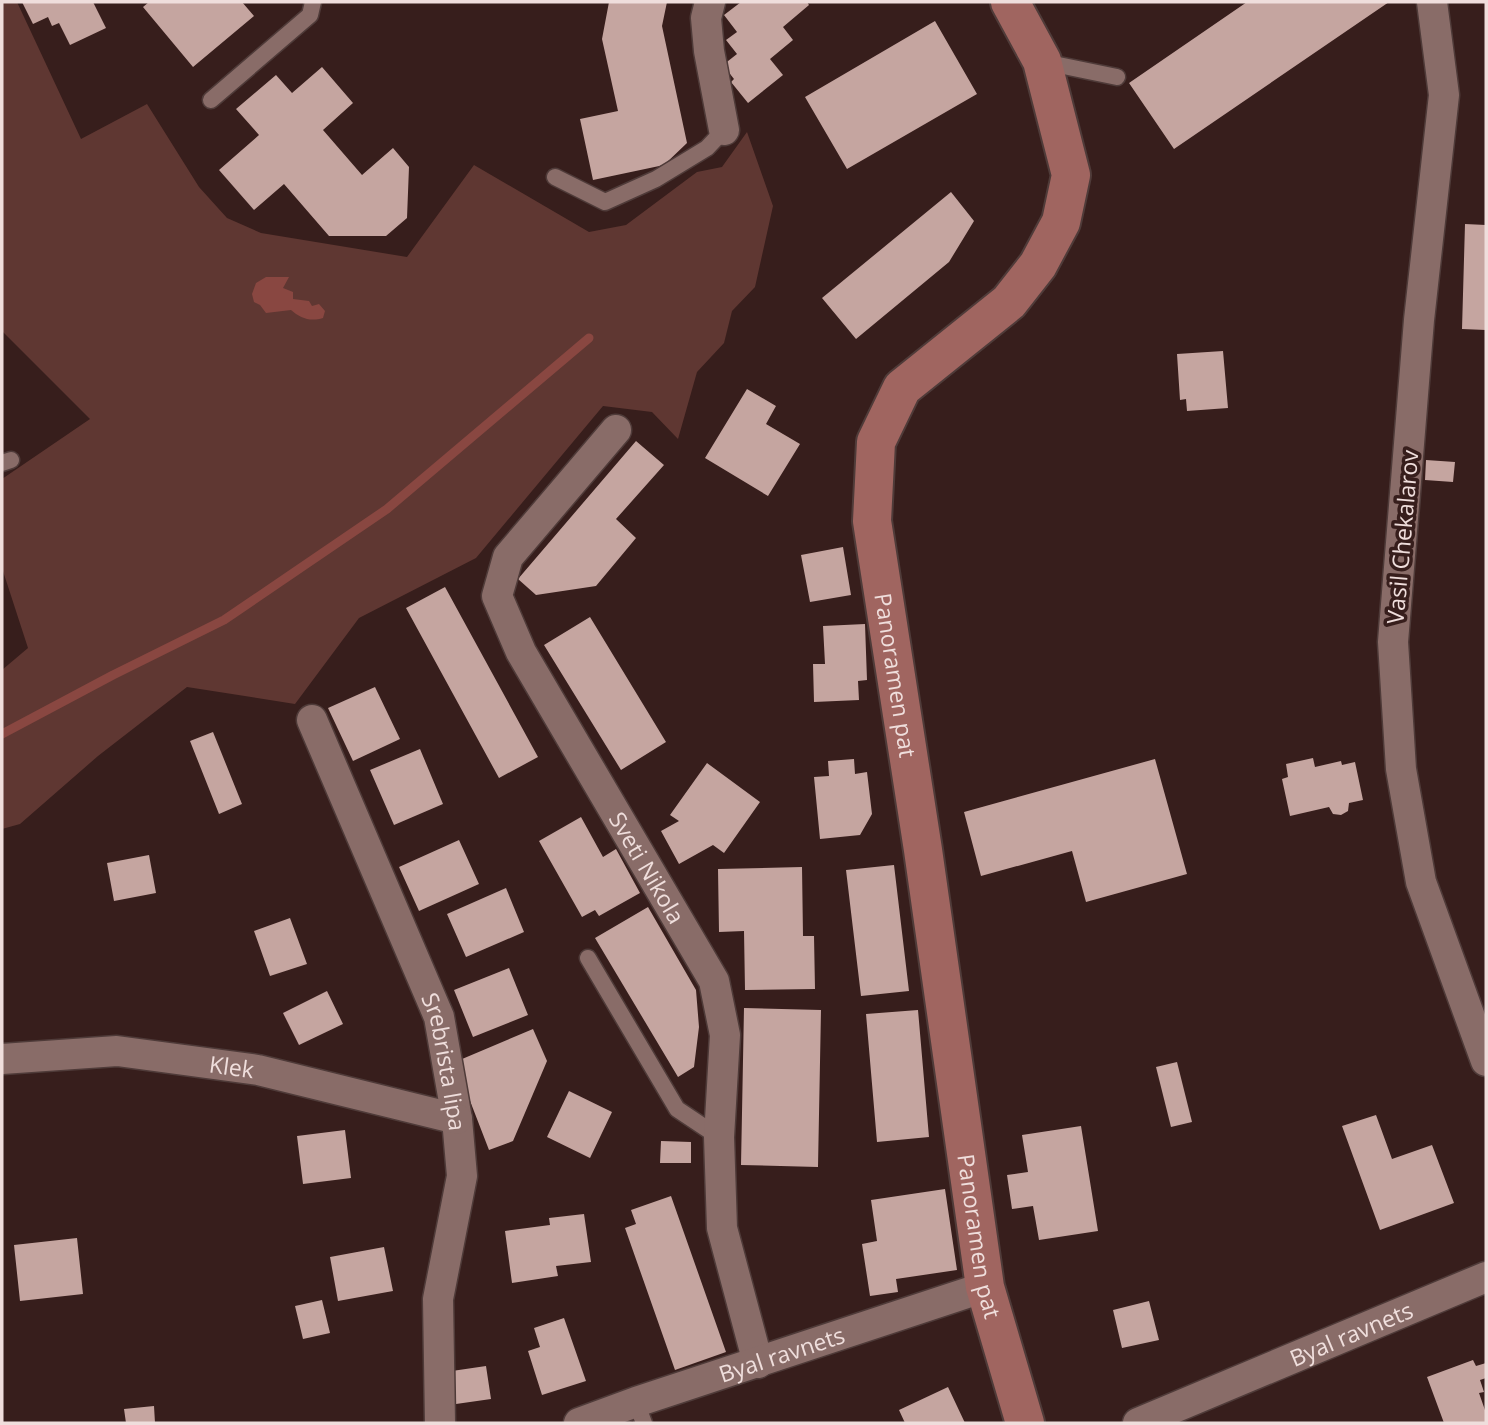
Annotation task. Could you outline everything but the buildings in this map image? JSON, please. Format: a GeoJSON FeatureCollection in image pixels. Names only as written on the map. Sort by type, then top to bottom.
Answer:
{"type":"FeatureCollection","features":[{"type":"Feature","properties":{"kind":"main road","name":"Panoramen pat"},"geometry":{"type":"LineString","coordinates":[[1010,2],[1042,61],[1071,175],[1061,222],[1038,265],[1009,302],[902,388],[876,442],[872,521],[923,850],[985,1287],[1025,1423]]}},
{"type":"Feature","properties":{"kind":"street"},"geometry":{"type":"LineString","coordinates":[[710,2],[706,18],[708,40],[724,130]]}},
{"type":"Feature","properties":{"kind":"street","name":"Vasil Chekalarov"},"geometry":{"type":"LineString","coordinates":[[1432,2],[1444,95],[1419,320],[1393,642],[1401,769],[1421,882],[1486,1061]]}},
{"type":"Feature","properties":{"kind":"street","name":"Sveti Nikola"},"geometry":{"type":"LineString","coordinates":[[616,430],[508,556],[497,596],[521,652],[714,981],[725,1035],[719,1137],[722,1228],[758,1363]]}},
{"type":"Feature","properties":{"kind":"street","name":"Srebrista lipa"},"geometry":{"type":"LineString","coordinates":[[312,720],[439,1017],[457,1119],[462,1176],[438,1299],[440,1423]]}},
{"type":"Feature","properties":{"kind":"street","name":"Klek"},"geometry":{"type":"LineString","coordinates":[[2,1059],[117,1051],[258,1070],[457,1119]]}},
{"type":"Feature","properties":{"kind":"street","name":"Byal ravnets"},"geometry":{"type":"LineString","coordinates":[[1138,1423],[1486,1277]]}},
{"type":"Feature","properties":{"kind":"street","name":"Byal ravnets"},"geometry":{"type":"LineString","coordinates":[[579,1423],[640,1413],[758,1363],[985,1287]]}},
{"type":"Feature","properties":{"kind":"lane"},"geometry":{"type":"LineString","coordinates":[[211,100],[310,15],[313,2]]}},
{"type":"Feature","properties":{"kind":"lane"},"geometry":{"type":"LineString","coordinates":[[1042,61],[1117,76]]}},
{"type":"Feature","properties":{"kind":"lane"},"geometry":{"type":"LineString","coordinates":[[555,177],[605,202],[666,173],[708,148],[724,130]]}},
{"type":"Feature","properties":{"kind":"lane"},"geometry":{"type":"LineString","coordinates":[[588,958],[677,1109],[719,1137]]}},
{"type":"Feature","properties":{"kind":"shaded area"},"geometry":{"type":"Polygon","coordinates":[[[2,2],[17,2],[81,139],[147,104],[199,187],[227,218],[261,233],[407,257],[474,165],[589,232],[626,225],[697,172],[722,167],[747,132],[773,206],[755,287],[732,311],[724,343],[697,372],[678,439],[652,412],[603,406],[476,558],[359,618],[295,704],[187,687],[98,756],[20,824],[2,829],[2,670],[28,648],[2,568],[2,479],[90,419],[2,331],[2,2]]]}},
{"type":"Feature","properties":{"kind":"shaded area"},"geometry":{"type":"Polygon","coordinates":[[[266,277],[289,277],[283,288],[293,292],[293,299],[309,301],[312,306],[319,304],[325,311],[323,318],[306,318],[291,310],[266,313],[254,302],[252,294],[256,283],[266,277]]]}},
{"type":"Feature","properties":{"kind":"waterway"},"geometry":{"type":"LineString","coordinates":[[2,734],[224,620],[387,509],[589,338]]}}]}
